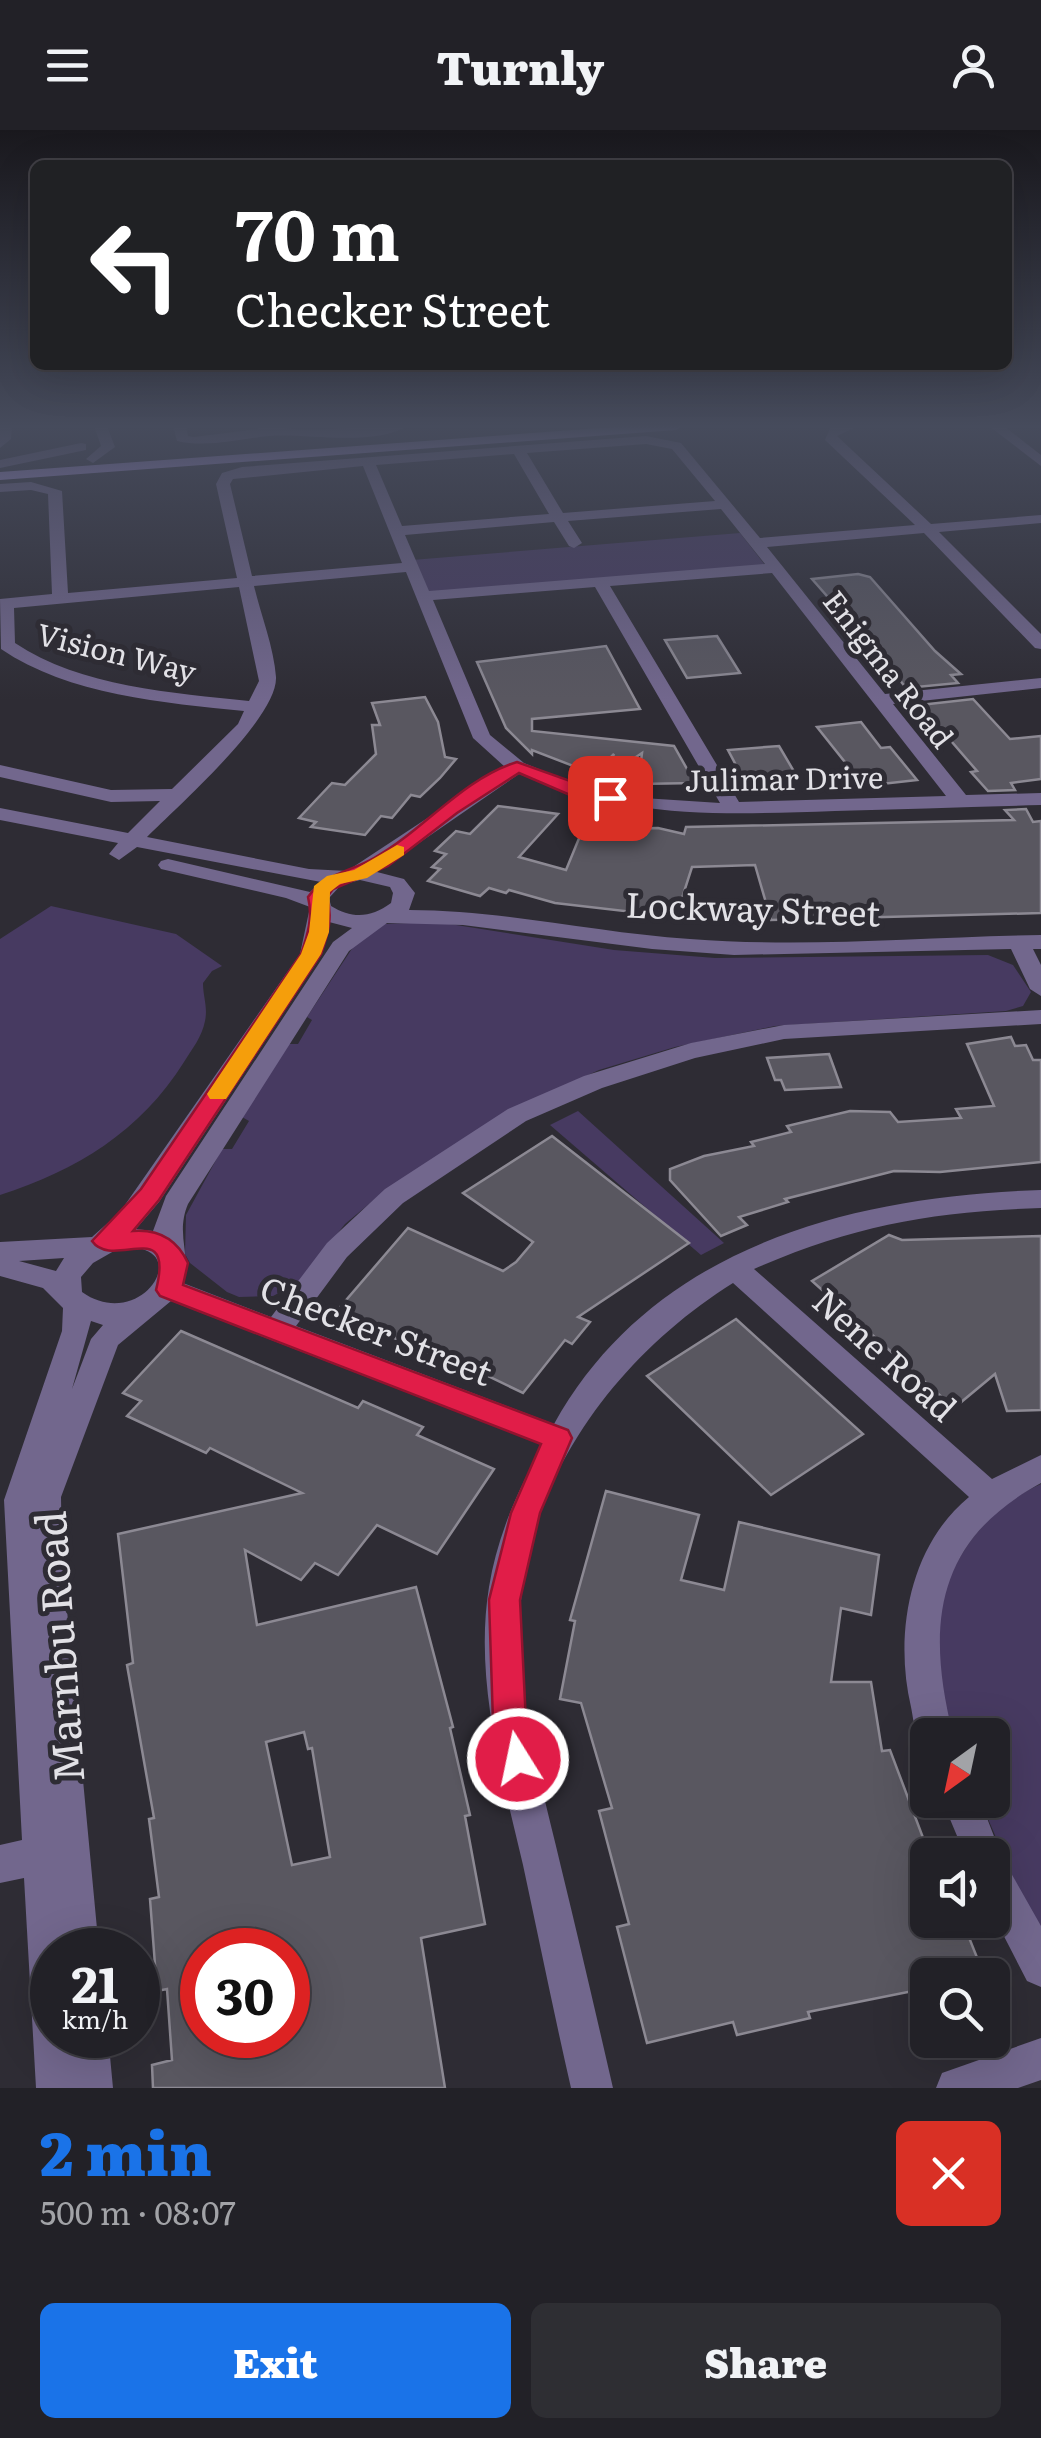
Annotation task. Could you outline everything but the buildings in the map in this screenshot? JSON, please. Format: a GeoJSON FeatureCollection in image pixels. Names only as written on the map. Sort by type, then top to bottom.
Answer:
{"type":"FeatureCollection","features":[{"type":"Feature","properties":{"kind":"street"},"geometry":{"type":"LineString","coordinates":[[56,517],[60,598]]}},
{"type":"Feature","properties":{"kind":"street","name":"Enigma Road"},"geometry":{"type":"LineString","coordinates":[[231,517],[246,582]]}},
{"type":"Feature","properties":{"kind":"street","name":"Julimar Drive"},"geometry":{"type":"LineString","coordinates":[[389,517],[482,738],[517,767],[576,791],[643,804],[733,808],[1041,799]]}},
{"type":"Feature","properties":{"kind":"street"},"geometry":{"type":"LineString","coordinates":[[394,531],[566,517]]}},
{"type":"Feature","properties":{"kind":"street","name":"Enigma Road"},"geometry":{"type":"LineString","coordinates":[[736,517],[961,802]]}},
{"type":"Feature","properties":{"kind":"street"},"geometry":{"type":"LineString","coordinates":[[916,517],[1041,644]]}},
{"type":"Feature","properties":{"kind":"street"},"geometry":{"type":"LineString","coordinates":[[559,518],[574,544]]}},
{"type":"Feature","properties":{"kind":"street"},"geometry":{"type":"LineString","coordinates":[[757,543],[1041,519]]}},
{"type":"Feature","properties":{"kind":"street"},"geometry":{"type":"LineString","coordinates":[[3,604],[409,567]]}},
{"type":"Feature","properties":{"kind":"street"},"geometry":{"type":"LineString","coordinates":[[422,596],[776,568]]}},
{"type":"Feature","properties":{"kind":"street"},"geometry":{"type":"LineString","coordinates":[[126,848],[246,726],[258,707],[268,681],[246,582]]}},
{"type":"Feature","properties":{"kind":"street"},"geometry":{"type":"LineString","coordinates":[[600,582],[733,808]]}},
{"type":"Feature","properties":{"kind":"street","name":"Vision Way"},"geometry":{"type":"LineString","coordinates":[[3,604],[7,644],[26,660],[144,690],[258,707]]}},
{"type":"Feature","properties":{"kind":"street"},"geometry":{"type":"LineString","coordinates":[[881,700],[1041,683]]}},
{"type":"Feature","properties":{"kind":"street"},"geometry":{"type":"LineString","coordinates":[[73,1299],[67,1282],[70,1269],[130,1220],[150,1194],[315,946],[321,890],[414,839],[450,809],[517,767]]}},
{"type":"Feature","properties":{"kind":"street"},"geometry":{"type":"LineString","coordinates":[[0,771],[111,796],[181,794]]}},
{"type":"Feature","properties":{"kind":"street"},"geometry":{"type":"LineString","coordinates":[[0,814],[293,892],[320,906]]}},
{"type":"Feature","properties":{"kind":"street"},"geometry":{"type":"LineString","coordinates":[[0,828],[309,875],[352,875]]}},
{"type":"Feature","properties":{"kind":"street"},"geometry":{"type":"LineString","coordinates":[[0,1266],[52,1280],[73,1299],[104,1315],[139,1310],[169,1290],[176,1263],[166,1226],[175,1203],[341,947],[402,906],[401,888],[414,839]]}},
{"type":"Feature","properties":{"kind":"street","name":"Lockway Street"},"geometry":{"type":"LineString","coordinates":[[352,875],[401,888],[465,920]]}},
{"type":"Feature","properties":{"kind":"street","name":"Lockway Street"},"geometry":{"type":"LineString","coordinates":[[320,906],[344,921],[465,920],[617,940],[786,950],[1030,942]]}},
{"type":"Feature","properties":{"kind":"street"},"geometry":{"type":"LineString","coordinates":[[1030,942],[1041,989]]}},
{"type":"Feature","properties":{"kind":"street"},"geometry":{"type":"LineString","coordinates":[[277,1330],[337,1250],[394,1196],[517,1115],[594,1082],[691,1050],[784,1032],[1041,1018]]}},
{"type":"Feature","properties":{"kind":"street"},"geometry":{"type":"LineString","coordinates":[[592,2088],[509,1722],[504,1600],[525,1513],[558,1438],[606,1370],[650,1323],[733,1267],[795,1239],[927,1203],[1041,1198]]}},
{"type":"Feature","properties":{"kind":"street"},"geometry":{"type":"LineString","coordinates":[[0,1252],[149,1239],[170,1252]]}},
{"type":"Feature","properties":{"kind":"street","name":"Nene Road"},"geometry":{"type":"LineString","coordinates":[[733,1267],[989,1495]]}},
{"type":"Feature","properties":{"kind":"street","name":"Checker Street"},"geometry":{"type":"LineString","coordinates":[[169,1290],[558,1438]]}},
{"type":"Feature","properties":{"kind":"street","name":"Marnbu Road"},"geometry":{"type":"LineString","coordinates":[[54,1928],[55,1852],[22,1501],[76,1331],[73,1299]]}},
{"type":"Feature","properties":{"kind":"street","name":"Marnbu Road"},"geometry":{"type":"LineString","coordinates":[[22,1501],[106,1339],[139,1310]]}},
{"type":"Feature","properties":{"kind":"street"},"geometry":{"type":"LineString","coordinates":[[931,1718],[920,1664],[922,1614],[938,1560],[966,1518],[989,1495],[1041,1468]]}},
{"type":"Feature","properties":{"kind":"street"},"geometry":{"type":"LineString","coordinates":[[0,1864],[55,1852]]}},
{"type":"Feature","properties":{"kind":"street","name":"Marnbu Road"},"geometry":{"type":"LineString","coordinates":[[55,1852],[74,1928]]}},
{"type":"Feature","properties":{"kind":"street"},"geometry":{"type":"LineString","coordinates":[[1010,1907],[1041,1967]]}},
{"type":"Feature","properties":{"kind":"street"},"geometry":{"type":"LineString","coordinates":[[55,2058],[57,2088]]}},
{"type":"Feature","properties":{"kind":"street"},"geometry":{"type":"LineString","coordinates":[[89,2058],[92,2088]]}},
{"type":"Feature","properties":{"kind":"street"},"geometry":{"type":"LineString","coordinates":[[957,2088],[1041,2059]]}},
{"type":"Feature","properties":{"kind":"shaded area"},"geometry":{"type":"Polygon","coordinates":[[[740,533],[765,565],[425,594],[412,560],[740,533]]]}},
{"type":"Feature","properties":{"kind":"shaded area"},"geometry":{"type":"Polygon","coordinates":[[[51,906],[176,934],[222,966],[203,983],[206,1016],[199,1038],[148,1109],[80,1160],[0,1195],[0,939],[51,906]]]}},
{"type":"Feature","properties":{"kind":"shaded area"},"geometry":{"type":"Polygon","coordinates":[[[437,922],[614,950],[715,958],[988,955],[1013,965],[1031,992],[1023,1006],[1006,1011],[775,1026],[675,1047],[599,1070],[503,1114],[387,1189],[345,1224],[300,1282],[273,1296],[239,1297],[227,1292],[190,1263],[185,1254],[186,1215],[222,1149],[232,1149],[249,1121],[242,1117],[289,1044],[298,1044],[312,1020],[307,1017],[357,941],[383,924],[437,922]]]}},
{"type":"Feature","properties":{"kind":"shaded area"},"geometry":{"type":"Polygon","coordinates":[[[578,1111],[724,1243],[701,1255],[550,1125],[578,1111]]]}},
{"type":"Feature","properties":{"kind":"shaded area"},"geometry":{"type":"Polygon","coordinates":[[[1041,1484],[1041,1930],[1010,1870],[1010,1838],[996,1838],[988,1818],[1010,1818],[1010,1718],[947,1718],[935,1645],[938,1616],[957,1562],[992,1516],[1041,1484]]]}},
{"type":"Feature","properties":{"kind":"slow traffic"},"geometry":{"type":"LineString","coordinates":[[218,1094],[311,954],[319,932],[321,890],[343,876],[360,874],[397,851]]}},
{"type":"Feature","properties":{"kind":"route"},"geometry":{"type":"LineString","coordinates":[[518,1759],[509,1722],[504,1600],[525,1513],[558,1438],[169,1290],[176,1263],[162,1244],[135,1237],[105,1241],[130,1220],[150,1194],[311,954],[319,932],[318,897],[326,885],[381,862],[450,809],[517,767],[576,791],[610,798]]}}]}
